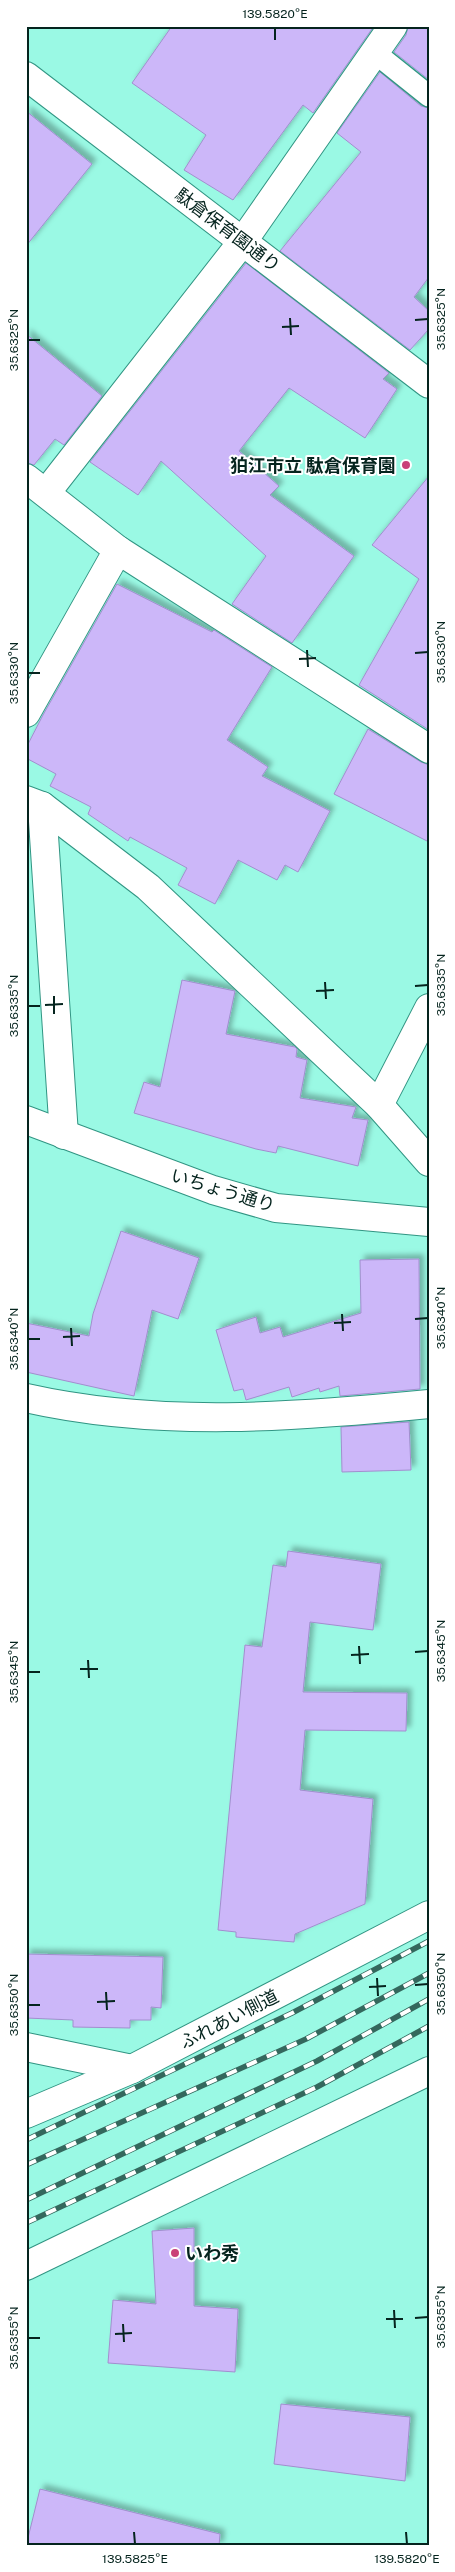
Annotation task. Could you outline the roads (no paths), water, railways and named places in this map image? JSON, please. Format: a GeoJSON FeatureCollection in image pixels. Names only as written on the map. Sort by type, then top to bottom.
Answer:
{"type":"FeatureCollection","features":[{"type":"Feature","properties":{"kind":"street"},"geometry":{"type":"LineString","coordinates":[[393,26],[243,241],[36,486],[118,550],[429,749]]}},
{"type":"Feature","properties":{"kind":"street","name":"駄倉保育園通り"},"geometry":{"type":"LineString","coordinates":[[26,76],[429,384]]}},
{"type":"Feature","properties":{"kind":"street"},"geometry":{"type":"LineString","coordinates":[[26,713],[118,550]]}},
{"type":"Feature","properties":{"kind":"street"},"geometry":{"type":"LineString","coordinates":[[34,803],[148,887],[380,1105],[429,1162]]}},
{"type":"Feature","properties":{"kind":"street"},"geometry":{"type":"LineString","coordinates":[[34,803],[64,1135]]}},
{"type":"Feature","properties":{"kind":"street"},"geometry":{"type":"LineString","coordinates":[[380,1105],[429,1008]]}},
{"type":"Feature","properties":{"kind":"street","name":"いちょう通り"},"geometry":{"type":"LineString","coordinates":[[26,1120],[213,1190],[276,1208],[429,1222]]}},
{"type":"Feature","properties":{"kind":"street"},"geometry":{"type":"LineString","coordinates":[[26,1398],[74,1409],[176,1417],[314,1415],[429,1404]]}},
{"type":"Feature","properties":{"kind":"street","name":"ふれあい側道"},"geometry":{"type":"LineString","coordinates":[[26,2114],[132,2069],[429,1915]]}},
{"type":"Feature","properties":{"kind":"street"},"geometry":{"type":"LineString","coordinates":[[26,2047],[132,2069]]}},
{"type":"Feature","properties":{"kind":"street"},"geometry":{"type":"LineString","coordinates":[[26,2266],[429,2071]]}},
{"type":"Feature","properties":{"kind":"lane"},"geometry":{"type":"LineString","coordinates":[[374,52],[429,96]]}},
{"type":"Feature","properties":{"kind":"railway"},"geometry":{"type":"LineString","coordinates":[[26,2140],[292,2013],[429,1941]]}},
{"type":"Feature","properties":{"kind":"railway"},"geometry":{"type":"LineString","coordinates":[[26,2165],[306,2039],[429,1973]]}},
{"type":"Feature","properties":{"kind":"railway"},"geometry":{"type":"LineString","coordinates":[[26,2200],[317,2061],[429,1999]]}},
{"type":"Feature","properties":{"kind":"railway"},"geometry":{"type":"LineString","coordinates":[[26,2223],[317,2087],[429,2026]]}},
{"type":"Feature","properties":{"kind":"place","name":"狛江市立 駄倉保育園"},"geometry":{"type":"Point","coordinates":[406,465]}},
{"type":"Feature","properties":{"kind":"place","name":"いわ秀"},"geometry":{"type":"Point","coordinates":[175,2253]}}]}
